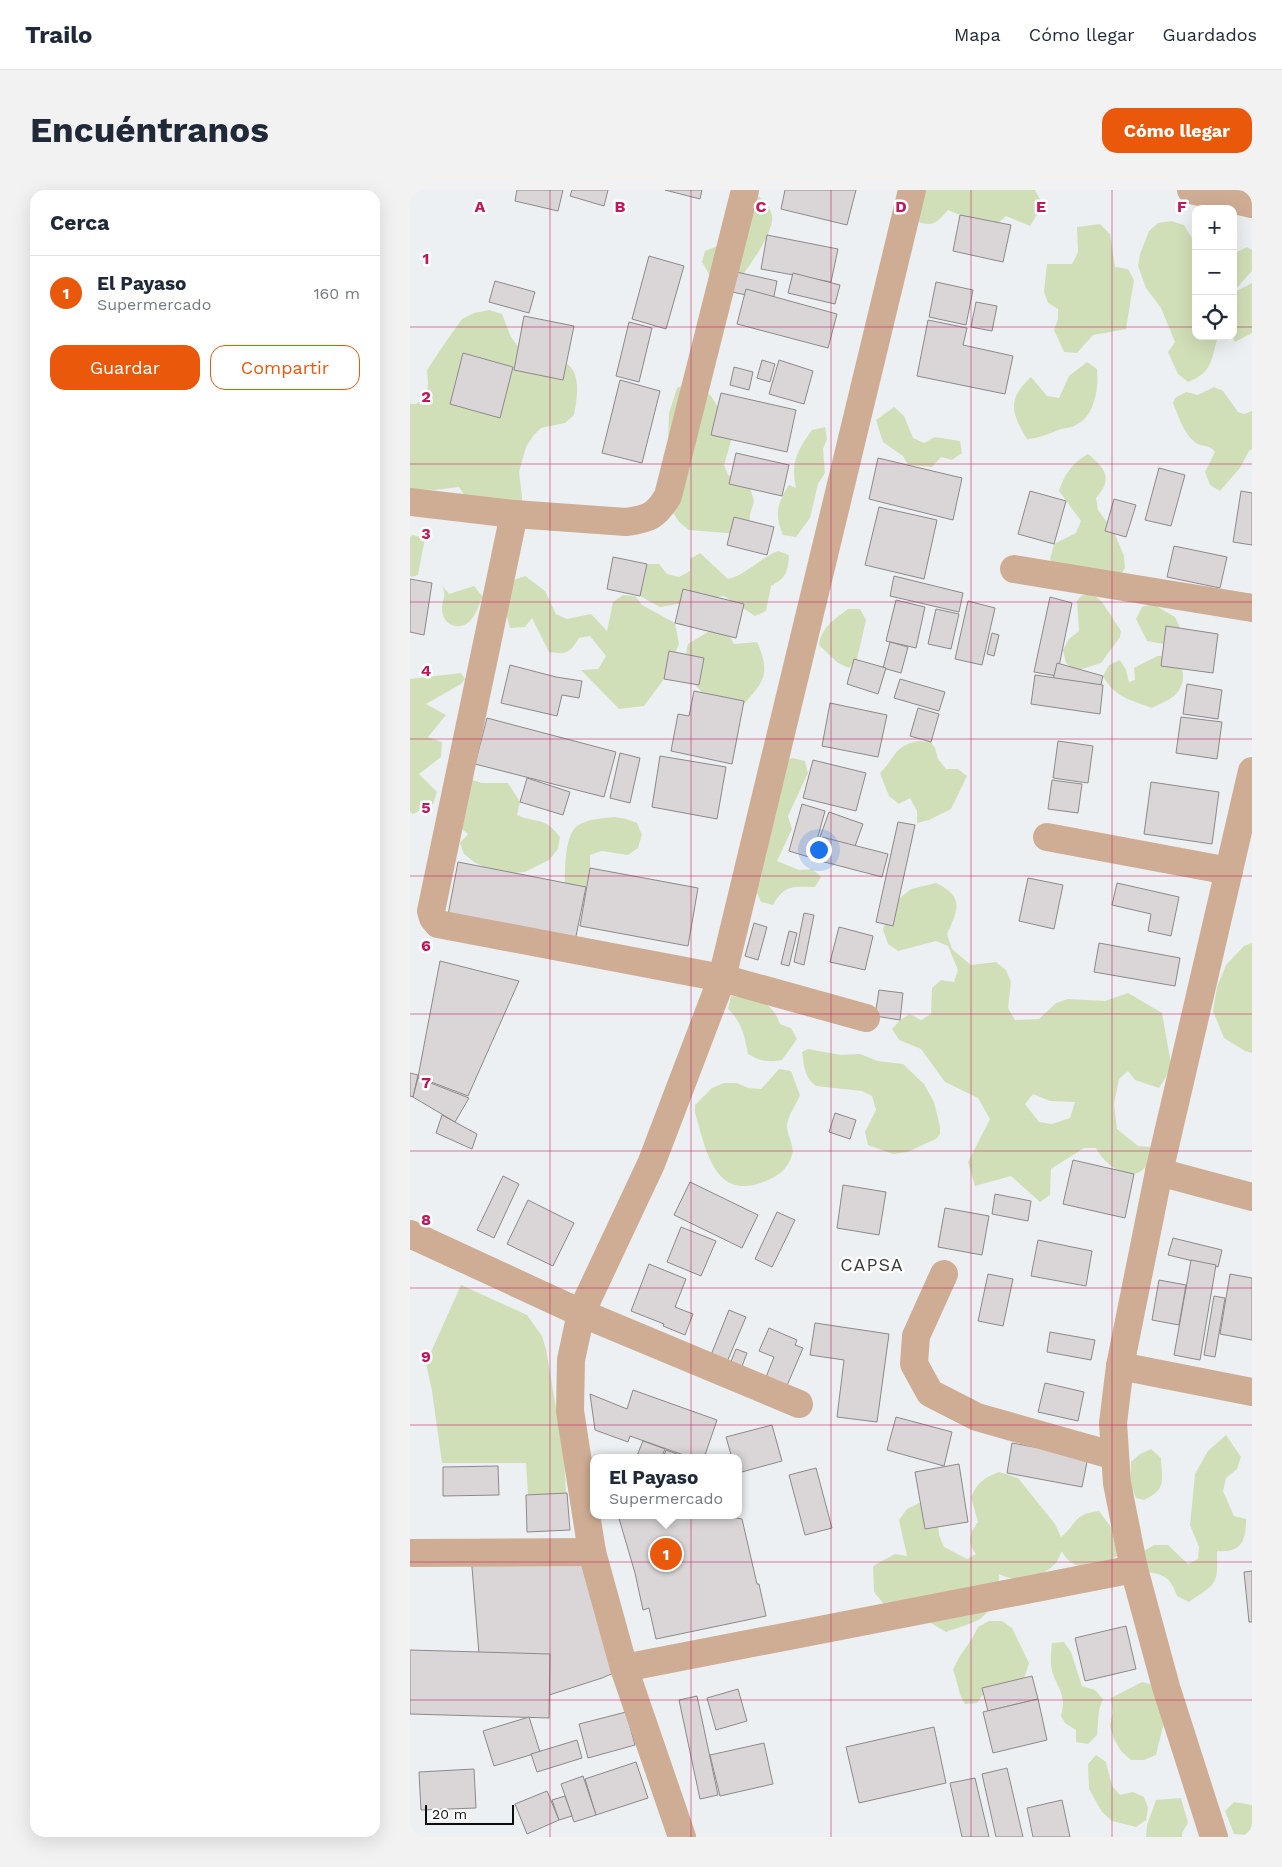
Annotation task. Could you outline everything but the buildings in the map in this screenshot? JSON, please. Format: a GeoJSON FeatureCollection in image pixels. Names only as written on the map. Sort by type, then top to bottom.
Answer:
{"type":"FeatureCollection","features":[{"type":"Feature","properties":{"kind":"street"},"geometry":{"type":"LineString","coordinates":[[410,502],[514,514],[626,522],[642,520],[653,516],[661,508],[668,496],[746,190]]}},
{"type":"Feature","properties":{"kind":"street"},"geometry":{"type":"LineString","coordinates":[[682,1837],[624,1668],[592,1552],[570,1411],[571,1360],[581,1313],[651,1164],[722,978],[912,190]]}},
{"type":"Feature","properties":{"kind":"street"},"geometry":{"type":"LineString","coordinates":[[1191,190],[1252,204]]}},
{"type":"Feature","properties":{"kind":"street"},"geometry":{"type":"LineString","coordinates":[[514,514],[431,911],[433,918],[438,924],[722,978],[866,1018]]}},
{"type":"Feature","properties":{"kind":"street"},"geometry":{"type":"LineString","coordinates":[[1014,569],[1252,608]]}},
{"type":"Feature","properties":{"kind":"street"},"geometry":{"type":"LineString","coordinates":[[1214,1837],[1166,1687],[1134,1569],[1117,1483],[1114,1423],[1120,1366],[1159,1172],[1252,771]]}},
{"type":"Feature","properties":{"kind":"street"},"geometry":{"type":"LineString","coordinates":[[1047,837],[1229,871]]}},
{"type":"Feature","properties":{"kind":"street"},"geometry":{"type":"LineString","coordinates":[[1159,1172],[1252,1197]]}},
{"type":"Feature","properties":{"kind":"street"},"geometry":{"type":"LineString","coordinates":[[410,1234],[581,1313],[799,1404]]}},
{"type":"Feature","properties":{"kind":"street"},"geometry":{"type":"LineString","coordinates":[[944,1274],[916,1336],[914,1364],[930,1393],[976,1417],[1115,1456]]}},
{"type":"Feature","properties":{"kind":"street"},"geometry":{"type":"LineString","coordinates":[[1120,1366],[1252,1392]]}},
{"type":"Feature","properties":{"kind":"street"},"geometry":{"type":"LineString","coordinates":[[410,1553],[592,1552]]}},
{"type":"Feature","properties":{"kind":"street"},"geometry":{"type":"LineString","coordinates":[[624,1668],[1134,1569]]}},
{"type":"Feature","properties":{"kind":"green space"},"geometry":{"type":"Polygon","coordinates":[[[749,190],[763,200],[771,211],[772,222],[769,231],[760,250],[738,281],[715,284],[702,262],[705,251],[738,238],[749,190]]]}},
{"type":"Feature","properties":{"kind":"green space"},"geometry":{"type":"Polygon","coordinates":[[[905,190],[1035,190],[1043,205],[1030,226],[1006,216],[988,232],[977,236],[960,215],[948,210],[934,223],[926,224],[915,221],[905,190]]]}},
{"type":"Feature","properties":{"kind":"green space"},"geometry":{"type":"Polygon","coordinates":[[[1171,221],[1184,225],[1192,238],[1192,340],[1217,340],[1207,369],[1188,382],[1178,374],[1168,352],[1175,342],[1161,308],[1146,288],[1138,266],[1140,254],[1149,231],[1158,223],[1171,221]]]}},
{"type":"Feature","properties":{"kind":"green space"},"geometry":{"type":"Polygon","coordinates":[[[1100,224],[1110,234],[1115,267],[1128,269],[1134,280],[1126,329],[1093,335],[1077,353],[1064,352],[1054,330],[1058,319],[1058,309],[1048,303],[1044,292],[1047,264],[1072,264],[1078,252],[1077,227],[1100,224]]]}},
{"type":"Feature","properties":{"kind":"green space"},"geometry":{"type":"Polygon","coordinates":[[[1247,247],[1252,250],[1252,271],[1237,288],[1237,252],[1247,247]]]}},
{"type":"Feature","properties":{"kind":"green space"},"geometry":{"type":"Polygon","coordinates":[[[1252,283],[1252,333],[1235,342],[1234,340],[1237,340],[1237,291],[1252,283]]]}},
{"type":"Feature","properties":{"kind":"green space"},"geometry":{"type":"Polygon","coordinates":[[[489,310],[502,314],[511,337],[526,357],[549,358],[562,361],[569,365],[576,377],[577,393],[574,415],[565,423],[541,428],[526,447],[519,472],[522,509],[473,508],[459,487],[435,490],[410,489],[410,404],[416,404],[426,398],[427,370],[462,319],[474,313],[489,310]]]}},
{"type":"Feature","properties":{"kind":"green space"},"geometry":{"type":"Polygon","coordinates":[[[1087,362],[1097,369],[1096,393],[1088,415],[1073,427],[1027,439],[1018,422],[1014,407],[1015,400],[1023,385],[1031,377],[1047,396],[1059,398],[1069,376],[1087,362]]]}},
{"type":"Feature","properties":{"kind":"green space"},"geometry":{"type":"Polygon","coordinates":[[[688,384],[701,388],[711,396],[732,429],[731,441],[724,465],[728,475],[750,488],[754,501],[749,527],[739,534],[689,530],[679,522],[672,511],[668,440],[669,413],[677,388],[688,384]]]}},
{"type":"Feature","properties":{"kind":"green space"},"geometry":{"type":"Polygon","coordinates":[[[1214,387],[1223,391],[1238,412],[1244,414],[1252,411],[1252,449],[1240,468],[1220,491],[1210,485],[1205,472],[1215,452],[1209,447],[1193,441],[1182,426],[1173,403],[1175,398],[1186,392],[1198,395],[1214,387]]]}},
{"type":"Feature","properties":{"kind":"green space"},"geometry":{"type":"Polygon","coordinates":[[[894,407],[904,416],[913,438],[924,443],[935,437],[960,441],[962,453],[952,460],[941,457],[932,467],[908,465],[903,456],[883,442],[876,420],[894,407]]]}},
{"type":"Feature","properties":{"kind":"green space"},"geometry":{"type":"Polygon","coordinates":[[[825,427],[827,439],[823,449],[825,473],[818,484],[810,518],[796,537],[783,535],[778,521],[778,509],[789,485],[796,488],[794,471],[796,457],[812,430],[825,427]]]}},
{"type":"Feature","properties":{"kind":"green space"},"geometry":{"type":"Polygon","coordinates":[[[1088,454],[1105,474],[1106,480],[1096,498],[1098,510],[1114,532],[1124,556],[1125,568],[1118,579],[1061,581],[1050,559],[1054,544],[1076,533],[1081,521],[1059,491],[1070,470],[1088,454]]]}},
{"type":"Feature","properties":{"kind":"green space"},"geometry":{"type":"Polygon","coordinates":[[[413,535],[425,538],[418,575],[412,577],[410,576],[410,537],[413,535]]]}},
{"type":"Feature","properties":{"kind":"green space"},"geometry":{"type":"Polygon","coordinates":[[[778,551],[789,555],[787,570],[780,580],[771,586],[766,611],[755,616],[724,596],[660,607],[640,596],[638,585],[647,564],[659,564],[667,574],[679,577],[690,571],[690,559],[700,553],[728,579],[735,577],[778,551]]]}},
{"type":"Feature","properties":{"kind":"green space"},"geometry":{"type":"Polygon","coordinates":[[[525,576],[545,591],[556,614],[567,619],[591,614],[607,631],[613,602],[623,595],[635,596],[642,605],[675,623],[679,644],[664,679],[644,706],[619,709],[581,670],[598,669],[606,656],[590,636],[579,638],[567,652],[555,653],[549,652],[532,618],[525,627],[510,628],[503,603],[514,580],[525,576]]]}},
{"type":"Feature","properties":{"kind":"green space"},"geometry":{"type":"Polygon","coordinates":[[[441,584],[449,594],[474,586],[483,597],[474,616],[466,624],[457,626],[445,620],[442,610],[444,591],[441,584]]]}},
{"type":"Feature","properties":{"kind":"green space"},"geometry":{"type":"Polygon","coordinates":[[[1092,593],[1102,602],[1121,631],[1120,637],[1101,663],[1076,671],[1066,663],[1063,650],[1069,639],[1079,631],[1077,601],[1081,596],[1092,593]]]}},
{"type":"Feature","properties":{"kind":"green space"},"geometry":{"type":"Polygon","coordinates":[[[1153,604],[1175,617],[1181,630],[1175,642],[1163,644],[1147,641],[1136,619],[1142,607],[1153,604]]]}},
{"type":"Feature","properties":{"kind":"green space"},"geometry":{"type":"Polygon","coordinates":[[[848,609],[860,609],[866,620],[857,659],[849,668],[838,663],[819,645],[826,628],[848,609]]]}},
{"type":"Feature","properties":{"kind":"green space"},"geometry":{"type":"Polygon","coordinates":[[[719,625],[728,633],[734,644],[757,642],[762,654],[764,672],[762,679],[759,686],[739,710],[708,697],[702,692],[692,680],[688,667],[686,654],[688,644],[719,625]]]}},
{"type":"Feature","properties":{"kind":"green space"},"geometry":{"type":"Polygon","coordinates":[[[1157,656],[1175,660],[1182,669],[1183,680],[1174,696],[1152,708],[1124,697],[1112,689],[1103,676],[1109,665],[1120,660],[1126,670],[1129,682],[1135,680],[1134,668],[1157,656]]]}},
{"type":"Feature","properties":{"kind":"green space"},"geometry":{"type":"Polygon","coordinates":[[[461,673],[465,679],[461,684],[426,704],[446,715],[428,737],[442,742],[441,757],[419,774],[437,792],[433,804],[413,814],[410,812],[410,679],[461,673]]]}},
{"type":"Feature","properties":{"kind":"green space"},"geometry":{"type":"Polygon","coordinates":[[[918,741],[931,742],[938,759],[946,769],[958,769],[967,776],[951,809],[929,820],[917,823],[917,811],[910,798],[899,804],[889,796],[880,773],[899,749],[918,741]]]}},
{"type":"Feature","properties":{"kind":"green space"},"geometry":{"type":"Polygon","coordinates":[[[792,758],[805,761],[808,773],[788,816],[792,829],[777,861],[799,870],[812,869],[821,877],[815,887],[795,887],[786,890],[777,898],[773,905],[761,902],[756,890],[762,876],[756,851],[781,762],[792,758]]]}},
{"type":"Feature","properties":{"kind":"green space"},"geometry":{"type":"Polygon","coordinates":[[[469,779],[482,783],[508,783],[520,802],[517,815],[545,823],[560,837],[558,849],[549,860],[525,872],[511,873],[486,868],[464,854],[460,843],[468,834],[458,826],[469,779]]]}},
{"type":"Feature","properties":{"kind":"green space"},"geometry":{"type":"Polygon","coordinates":[[[615,817],[637,823],[642,835],[638,848],[628,855],[602,851],[590,855],[590,868],[586,887],[565,886],[567,845],[573,831],[577,826],[585,822],[615,817]]]}},
{"type":"Feature","properties":{"kind":"green space"},"geometry":{"type":"Polygon","coordinates":[[[936,883],[945,888],[955,899],[956,911],[947,934],[952,949],[971,965],[996,962],[1006,970],[1011,982],[1008,1008],[1015,1020],[1039,1019],[1056,1003],[1068,999],[1105,1001],[1128,993],[1162,1013],[1171,1064],[1166,1077],[1159,1088],[1135,1080],[1128,1071],[1119,1079],[1114,1104],[1117,1129],[1138,1146],[1151,1147],[1149,1160],[1144,1169],[1128,1174],[1119,1171],[1102,1157],[1096,1148],[1084,1148],[1051,1169],[1050,1195],[1040,1202],[1011,1176],[975,1186],[968,1162],[990,1119],[978,1098],[945,1082],[921,1049],[899,1040],[892,1029],[900,1020],[910,1014],[921,1020],[931,1014],[932,988],[941,980],[954,982],[958,970],[948,946],[936,941],[898,951],[888,944],[883,930],[890,906],[911,889],[936,883]],[[1033,1094],[1025,1104],[1039,1122],[1052,1124],[1070,1118],[1075,1102],[1050,1101],[1033,1094]]]}},
{"type":"Feature","properties":{"kind":"green space"},"geometry":{"type":"Polygon","coordinates":[[[1252,943],[1252,1053],[1245,1051],[1224,1038],[1213,1011],[1217,987],[1226,965],[1244,946],[1252,943]]]}},
{"type":"Feature","properties":{"kind":"green space"},"geometry":{"type":"Polygon","coordinates":[[[731,996],[762,1002],[772,1010],[780,1024],[791,1028],[797,1039],[782,1060],[764,1061],[748,1054],[740,1025],[728,1009],[731,996]]]}},
{"type":"Feature","properties":{"kind":"green space"},"geometry":{"type":"Polygon","coordinates":[[[808,1049],[841,1055],[860,1054],[878,1061],[903,1064],[924,1084],[934,1102],[940,1134],[936,1139],[907,1152],[893,1154],[868,1145],[865,1132],[876,1110],[872,1096],[862,1091],[816,1086],[809,1079],[804,1066],[802,1052],[808,1049]]]}},
{"type":"Feature","properties":{"kind":"green space"},"geometry":{"type":"Polygon","coordinates":[[[779,1069],[791,1071],[800,1095],[787,1126],[793,1152],[790,1160],[775,1177],[748,1186],[735,1185],[724,1179],[715,1169],[703,1142],[695,1113],[695,1105],[712,1088],[724,1083],[737,1083],[748,1088],[761,1089],[779,1069]]]}},
{"type":"Feature","properties":{"kind":"green space"},"geometry":{"type":"Polygon","coordinates":[[[461,1285],[527,1315],[542,1336],[546,1349],[564,1455],[566,1493],[528,1495],[526,1463],[442,1463],[432,1391],[426,1363],[461,1285]]]}},
{"type":"Feature","properties":{"kind":"green space"},"geometry":{"type":"Polygon","coordinates":[[[1226,1435],[1241,1457],[1237,1469],[1226,1478],[1223,1491],[1234,1516],[1246,1519],[1245,1534],[1237,1548],[1217,1551],[1217,1571],[1214,1582],[1189,1602],[1177,1596],[1169,1580],[1161,1575],[1144,1571],[1144,1551],[1154,1545],[1168,1545],[1188,1564],[1198,1559],[1199,1547],[1190,1525],[1195,1474],[1208,1451],[1226,1435]]]}},
{"type":"Feature","properties":{"kind":"green space"},"geometry":{"type":"Polygon","coordinates":[[[1151,1449],[1161,1458],[1162,1484],[1156,1492],[1144,1500],[1136,1498],[1131,1486],[1131,1462],[1140,1454],[1151,1449]]]}},
{"type":"Feature","properties":{"kind":"green space"},"geometry":{"type":"Polygon","coordinates":[[[999,1472],[1018,1478],[1055,1524],[1061,1537],[1084,1514],[1099,1511],[1122,1542],[1118,1555],[1096,1570],[1072,1563],[1062,1551],[1054,1565],[1035,1576],[1020,1579],[1005,1577],[999,1574],[999,1581],[992,1603],[984,1616],[972,1623],[946,1632],[926,1620],[893,1610],[883,1603],[874,1592],[873,1566],[895,1554],[907,1556],[899,1520],[907,1509],[929,1498],[937,1510],[939,1535],[944,1547],[967,1559],[976,1554],[970,1542],[973,1530],[978,1522],[971,1497],[982,1481],[999,1472]]]}},
{"type":"Feature","properties":{"kind":"green space"},"geometry":{"type":"Polygon","coordinates":[[[989,1621],[1002,1621],[1012,1628],[1029,1663],[1025,1676],[1019,1686],[984,1693],[977,1703],[965,1704],[953,1670],[978,1627],[989,1621]]]}},
{"type":"Feature","properties":{"kind":"green space"},"geometry":{"type":"Polygon","coordinates":[[[1064,1642],[1071,1652],[1082,1686],[1095,1690],[1103,1699],[1099,1710],[1097,1735],[1088,1744],[1076,1742],[1076,1730],[1065,1723],[1061,1716],[1063,1703],[1052,1671],[1051,1657],[1052,1643],[1064,1642]]]}},
{"type":"Feature","properties":{"kind":"green space"},"geometry":{"type":"Polygon","coordinates":[[[1142,1682],[1154,1685],[1168,1706],[1156,1755],[1144,1760],[1131,1760],[1121,1751],[1114,1739],[1110,1726],[1113,1712],[1111,1698],[1142,1682]]]}},
{"type":"Feature","properties":{"kind":"green space"},"geometry":{"type":"Polygon","coordinates":[[[1096,1755],[1106,1762],[1112,1786],[1120,1795],[1133,1792],[1144,1797],[1148,1808],[1146,1820],[1136,1827],[1112,1821],[1102,1812],[1089,1789],[1088,1764],[1096,1755]]]}},
{"type":"Feature","properties":{"kind":"green space"},"geometry":{"type":"Polygon","coordinates":[[[1181,1798],[1188,1823],[1182,1833],[1182,1837],[1146,1837],[1147,1825],[1156,1800],[1181,1798]]]}},
{"type":"Feature","properties":{"kind":"green space"},"geometry":{"type":"Polygon","coordinates":[[[1234,1802],[1252,1805],[1252,1833],[1247,1835],[1234,1834],[1225,1811],[1234,1802]]]}},
{"type":"Feature","properties":{"kind":"place","name":"El Payaso"},"geometry":{"type":"Point","coordinates":[666,1554]}},
{"type":"Feature","properties":{"kind":"district","name":"CAPSA"},"geometry":{"type":"Point","coordinates":[872,1265]}}]}
